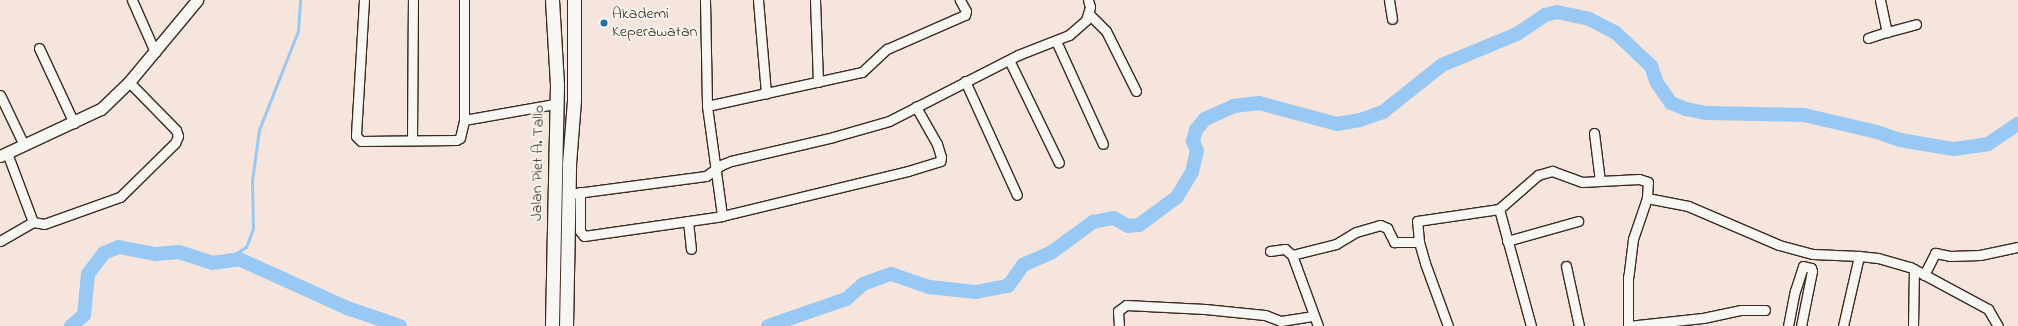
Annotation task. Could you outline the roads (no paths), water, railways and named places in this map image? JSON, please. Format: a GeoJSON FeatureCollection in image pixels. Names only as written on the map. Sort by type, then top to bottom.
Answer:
{"type":"FeatureCollection","features":[{"type":"Feature","properties":{"kind":"main road","name":"Jalan Piet A. Tallo"},"geometry":{"type":"LineString","coordinates":[[552,0],[555,104],[552,326]]}},
{"type":"Feature","properties":{"kind":"main road","name":"Jalan Piet A. Tallo"},"geometry":{"type":"LineString","coordinates":[[566,326],[567,267],[574,193],[574,0]]}},
{"type":"Feature","properties":{"kind":"street"},"geometry":{"type":"LineString","coordinates":[[132,0],[155,52]]}},
{"type":"Feature","properties":{"kind":"street"},"geometry":{"type":"LineString","coordinates":[[33,222],[3,154],[102,109],[129,82],[197,0]]}},
{"type":"Feature","properties":{"kind":"street"},"geometry":{"type":"LineString","coordinates":[[364,0],[356,136],[361,141],[412,139],[456,140],[460,138],[464,120],[464,0]]}},
{"type":"Feature","properties":{"kind":"street"},"geometry":{"type":"LineString","coordinates":[[412,139],[413,0]]}},
{"type":"Feature","properties":{"kind":"street"},"geometry":{"type":"LineString","coordinates":[[705,0],[707,106],[722,216]]}},
{"type":"Feature","properties":{"kind":"street"},"geometry":{"type":"LineString","coordinates":[[758,0],[766,94]]}},
{"type":"Feature","properties":{"kind":"street"},"geometry":{"type":"LineString","coordinates":[[815,0],[818,82]]}},
{"type":"Feature","properties":{"kind":"street"},"geometry":{"type":"LineString","coordinates":[[707,106],[862,72],[887,49],[966,15],[966,10],[960,0]]}},
{"type":"Feature","properties":{"kind":"street"},"geometry":{"type":"LineString","coordinates":[[916,107],[937,144],[941,158],[940,161],[908,171],[722,216],[584,236],[580,231],[574,193],[706,176],[715,171],[721,164],[873,126],[900,117],[916,107],[964,81],[1078,30],[1089,14],[1088,0]]}},
{"type":"Feature","properties":{"kind":"street"},"geometry":{"type":"LineString","coordinates":[[1389,0],[1392,18]]}},
{"type":"Feature","properties":{"kind":"street"},"geometry":{"type":"LineString","coordinates":[[1880,0],[1887,32]]}},
{"type":"Feature","properties":{"kind":"street"},"geometry":{"type":"LineString","coordinates":[[1089,14],[1106,31],[1136,91]]}},
{"type":"Feature","properties":{"kind":"street"},"geometry":{"type":"LineString","coordinates":[[1868,38],[1916,24]]}},
{"type":"Feature","properties":{"kind":"street"},"geometry":{"type":"LineString","coordinates":[[1056,41],[1103,144]]}},
{"type":"Feature","properties":{"kind":"street"},"geometry":{"type":"LineString","coordinates":[[39,48],[74,123]]}},
{"type":"Feature","properties":{"kind":"street"},"geometry":{"type":"LineString","coordinates":[[1009,60],[1059,163]]}},
{"type":"Feature","properties":{"kind":"street"},"geometry":{"type":"LineString","coordinates":[[964,81],[1017,195]]}},
{"type":"Feature","properties":{"kind":"street"},"geometry":{"type":"LineString","coordinates":[[0,241],[33,222],[44,224],[120,197],[175,143],[178,136],[176,130],[129,82]]}},
{"type":"Feature","properties":{"kind":"street"},"geometry":{"type":"LineString","coordinates":[[0,95],[24,145]]}},
{"type":"Feature","properties":{"kind":"street"},"geometry":{"type":"LineString","coordinates":[[464,120],[555,104]]}},
{"type":"Feature","properties":{"kind":"street"},"geometry":{"type":"LineString","coordinates":[[1594,133],[1600,181]]}},
{"type":"Feature","properties":{"kind":"street"},"geometry":{"type":"LineString","coordinates":[[1448,326],[1436,296],[1419,242],[1416,225],[1422,219],[1499,209],[1538,175],[1548,171],[1557,172],[1582,182],[1644,180],[1649,185],[1647,198],[1633,239],[1628,276],[1628,326],[1703,318],[1742,310],[1765,310]]}},
{"type":"Feature","properties":{"kind":"street"},"geometry":{"type":"LineString","coordinates":[[1647,198],[1688,206],[1779,245],[1813,254],[1878,258],[1914,269],[1988,309],[1998,326]]}},
{"type":"Feature","properties":{"kind":"street"},"geometry":{"type":"LineString","coordinates":[[1499,209],[1529,326]]}},
{"type":"Feature","properties":{"kind":"street"},"geometry":{"type":"LineString","coordinates":[[688,221],[691,249]]}},
{"type":"Feature","properties":{"kind":"street"},"geometry":{"type":"LineString","coordinates":[[1507,241],[1578,221]]}},
{"type":"Feature","properties":{"kind":"street"},"geometry":{"type":"LineString","coordinates":[[1292,255],[1336,244],[1356,232],[1380,225],[1386,228],[1394,242],[1419,242]]}},
{"type":"Feature","properties":{"kind":"street"},"geometry":{"type":"LineString","coordinates":[[1927,276],[1935,253],[1950,256],[1980,255],[2018,247]]}},
{"type":"Feature","properties":{"kind":"street"},"geometry":{"type":"LineString","coordinates":[[1270,250],[1285,249],[1292,255],[1318,326]]}},
{"type":"Feature","properties":{"kind":"street"},"geometry":{"type":"LineString","coordinates":[[1843,326],[1850,288],[1859,256]]}},
{"type":"Feature","properties":{"kind":"street"},"geometry":{"type":"LineString","coordinates":[[1566,266],[1579,326]]}},
{"type":"Feature","properties":{"kind":"street"},"geometry":{"type":"LineString","coordinates":[[1788,326],[1802,267],[1807,266],[1812,271],[1801,326]]}},
{"type":"Feature","properties":{"kind":"street"},"geometry":{"type":"LineString","coordinates":[[1913,326],[1914,269]]}},
{"type":"Feature","properties":{"kind":"street"},"geometry":{"type":"LineString","coordinates":[[1119,326],[1118,311],[1126,305],[1205,309],[1266,315],[1281,321],[1314,316]]}},
{"type":"Feature","properties":{"kind":"waterway"},"geometry":{"type":"LineString","coordinates":[[212,263],[234,255],[246,247],[253,229],[252,181],[259,130],[298,31],[300,0]]}},
{"type":"Feature","properties":{"kind":"waterway"},"geometry":{"type":"LineString","coordinates":[[768,326],[846,299],[863,284],[891,274],[929,287],[976,292],[1008,286],[1023,265],[1052,252],[1093,222],[1114,218],[1128,226],[1139,225],[1177,197],[1192,172],[1197,151],[1193,141],[1196,130],[1205,119],[1234,106],[1259,103],[1337,124],[1360,120],[1383,112],[1442,65],[1517,34],[1545,15],[1557,12],[1589,19],[1615,32],[1651,66],[1657,83],[1671,103],[1686,109],[1707,113],[1804,115],[1877,132],[1900,140],[1954,149],[1988,144],[2018,124]]}},
{"type":"Feature","properties":{"kind":"waterway"},"geometry":{"type":"LineString","coordinates":[[71,326],[84,315],[88,274],[104,253],[119,247],[156,254],[179,252],[212,263],[239,259],[347,308],[400,326]]}},
{"type":"Feature","properties":{"kind":"place","name":"Akademi Keperawatan"},"geometry":{"type":"Point","coordinates":[604,23]}}]}
